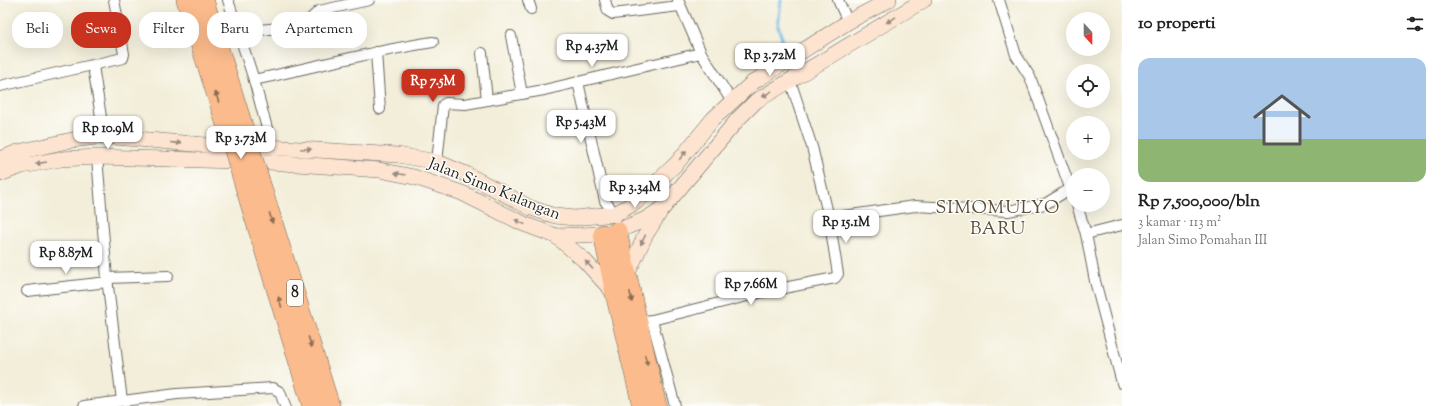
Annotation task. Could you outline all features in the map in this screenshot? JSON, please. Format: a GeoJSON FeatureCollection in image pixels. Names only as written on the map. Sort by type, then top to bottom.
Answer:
{"type":"FeatureCollection","features":[{"type":"Feature","properties":{"kind":"highway","name":"8"},"geometry":{"type":"LineString","coordinates":[[186,0],[237,132]]}},
{"type":"Feature","properties":{"kind":"highway","name":"8"},"geometry":{"type":"LineString","coordinates":[[204,0],[237,132],[252,182],[312,406]]}},
{"type":"Feature","properties":{"kind":"highway","name":"8"},"geometry":{"type":"LineString","coordinates":[[252,182],[330,406]]}},
{"type":"Feature","properties":{"kind":"highway"},"geometry":{"type":"LineString","coordinates":[[609,224],[627,275],[657,406]]}},
{"type":"Feature","properties":{"kind":"highway"},"geometry":{"type":"LineString","coordinates":[[609,224],[615,294],[637,322],[642,406]]}},
{"type":"Feature","properties":{"kind":"main road"},"geometry":{"type":"LineString","coordinates":[[609,224],[636,202],[677,163],[713,119],[729,96],[848,22],[889,0]]}},
{"type":"Feature","properties":{"kind":"main road"},"geometry":{"type":"LineString","coordinates":[[627,275],[645,236],[663,208],[744,111],[756,101],[790,80],[924,0]]}},
{"type":"Feature","properties":{"kind":"main road","name":"Jalan Simo Kalangan"},"geometry":{"type":"LineString","coordinates":[[0,174],[20,159],[72,140],[104,136],[215,146],[272,147],[398,155],[437,162],[481,181],[524,204],[555,216],[609,224]]}},
{"type":"Feature","properties":{"kind":"main road","name":"Jalan Simo Kalangan"},"geometry":{"type":"LineString","coordinates":[[0,159],[61,160],[96,157],[270,162],[379,170],[414,177],[462,193],[524,224],[556,236],[609,224]]}},
{"type":"Feature","properties":{"kind":"main road"},"geometry":{"type":"LineString","coordinates":[[609,224],[644,220],[663,208]]}},
{"type":"Feature","properties":{"kind":"main road"},"geometry":{"type":"LineString","coordinates":[[556,236],[584,260],[615,294]]}},
{"type":"Feature","properties":{"kind":"street"},"geometry":{"type":"LineString","coordinates":[[0,86],[93,66],[124,57],[114,0]]}},
{"type":"Feature","properties":{"kind":"street"},"geometry":{"type":"LineString","coordinates":[[228,0],[232,12]]}},
{"type":"Feature","properties":{"kind":"street"},"geometry":{"type":"LineString","coordinates":[[263,30],[299,26],[305,24],[319,11],[369,0]]}},
{"type":"Feature","properties":{"kind":"street"},"geometry":{"type":"LineString","coordinates":[[604,0],[608,11],[613,14],[679,3],[701,53],[729,96]]}},
{"type":"Feature","properties":{"kind":"street"},"geometry":{"type":"LineString","coordinates":[[838,0],[848,22]]}},
{"type":"Feature","properties":{"kind":"street"},"geometry":{"type":"LineString","coordinates":[[999,0],[1016,55],[1030,77],[1066,176]]}},
{"type":"Feature","properties":{"kind":"street"},"geometry":{"type":"LineString","coordinates":[[511,36],[522,94]]}},
{"type":"Feature","properties":{"kind":"street"},"geometry":{"type":"LineString","coordinates":[[254,80],[376,52],[433,42]]}},
{"type":"Feature","properties":{"kind":"street"},"geometry":{"type":"LineString","coordinates":[[245,48],[272,147]]}},
{"type":"Feature","properties":{"kind":"street"},"geometry":{"type":"LineString","coordinates":[[376,52],[380,110]]}},
{"type":"Feature","properties":{"kind":"street"},"geometry":{"type":"LineString","coordinates":[[482,53],[487,100]]}},
{"type":"Feature","properties":{"kind":"street"},"geometry":{"type":"LineString","coordinates":[[437,162],[444,104],[465,104],[522,94],[701,53]]}},
{"type":"Feature","properties":{"kind":"street"},"geometry":{"type":"LineString","coordinates":[[93,66],[104,136]]}},
{"type":"Feature","properties":{"kind":"street"},"geometry":{"type":"LineString","coordinates":[[675,406],[637,322],[763,292],[835,278],[838,274],[830,218],[812,147],[790,80]]}},
{"type":"Feature","properties":{"kind":"street"},"geometry":{"type":"LineString","coordinates":[[578,82],[609,224]]}},
{"type":"Feature","properties":{"kind":"street"},"geometry":{"type":"LineString","coordinates":[[96,157],[122,401]]}},
{"type":"Feature","properties":{"kind":"street"},"geometry":{"type":"LineString","coordinates":[[830,218],[915,206],[1008,211],[1045,204],[1066,195]]}},
{"type":"Feature","properties":{"kind":"street"},"geometry":{"type":"LineString","coordinates":[[1079,212],[1086,234],[1095,281],[1122,383]]}},
{"type":"Feature","properties":{"kind":"street"},"geometry":{"type":"LineString","coordinates":[[1086,234],[1122,226]]}},
{"type":"Feature","properties":{"kind":"street"},"geometry":{"type":"LineString","coordinates":[[27,291],[108,280],[168,276]]}},
{"type":"Feature","properties":{"kind":"street"},"geometry":{"type":"LineString","coordinates":[[84,406],[177,394],[273,388],[277,390],[285,406]]}},
{"type":"Feature","properties":{"kind":"waterway"},"geometry":{"type":"LineString","coordinates":[[781,0],[778,26],[787,54]]}},
{"type":"Feature","properties":{"kind":"district","name":"SIMOMULYO BARU"},"geometry":{"type":"Point","coordinates":[998,219]}}]}
